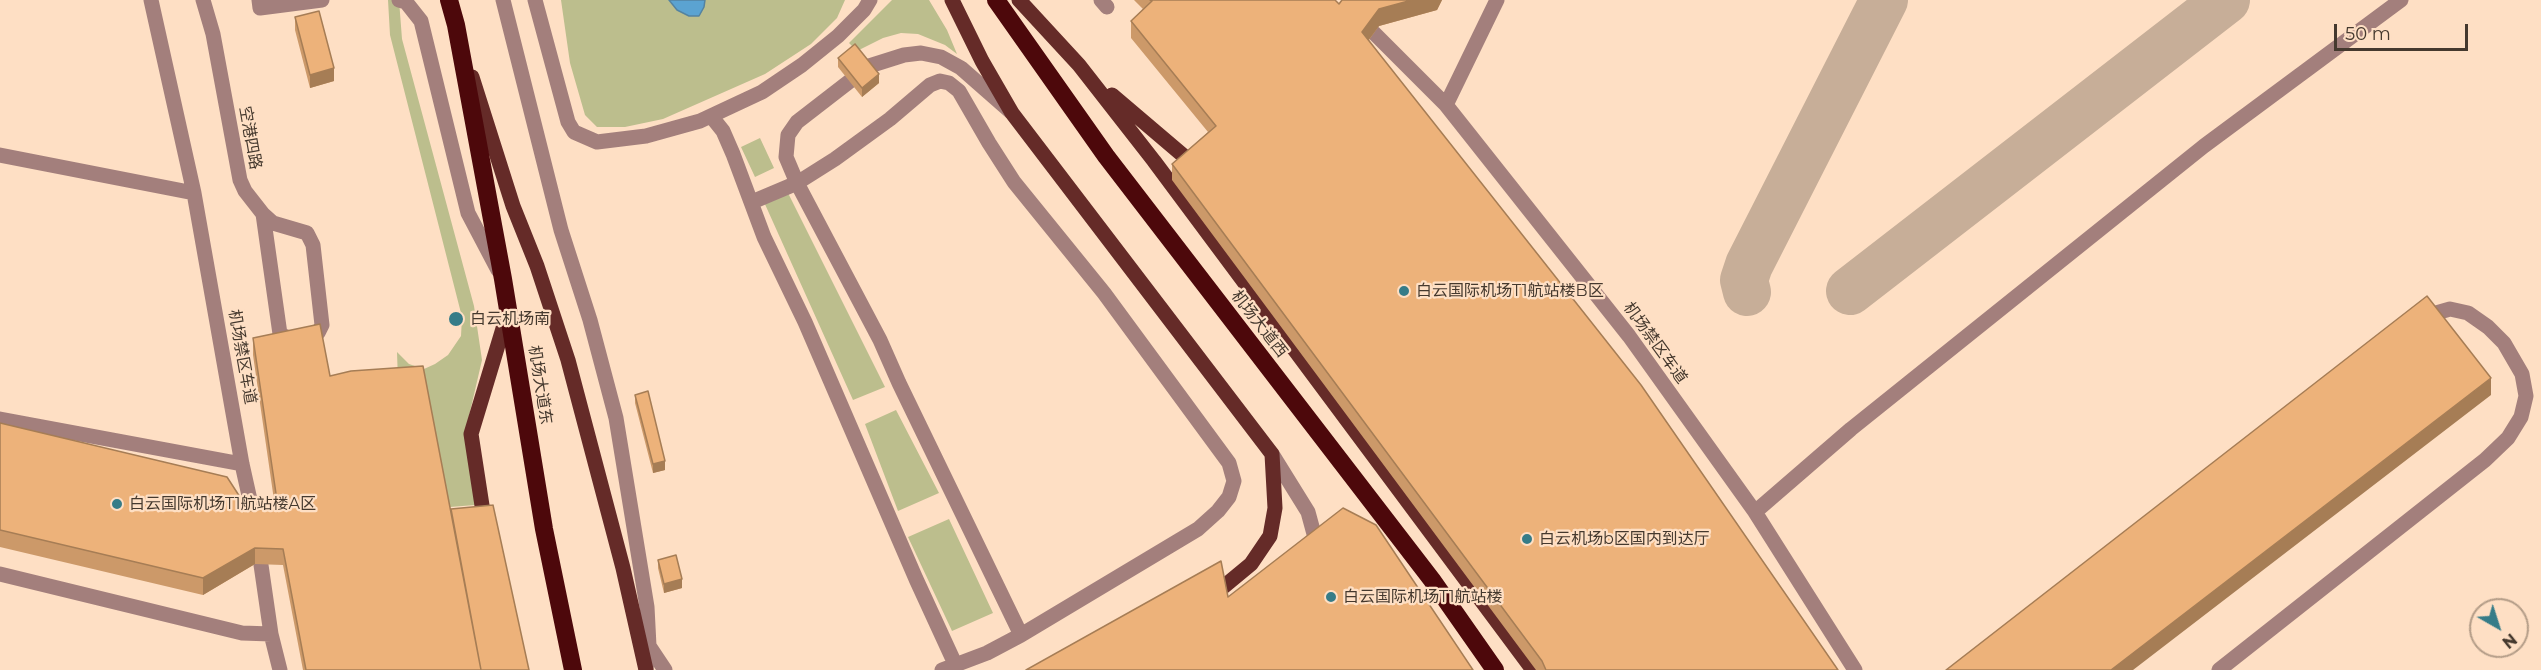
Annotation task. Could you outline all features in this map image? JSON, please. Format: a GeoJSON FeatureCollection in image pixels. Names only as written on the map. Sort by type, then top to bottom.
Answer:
{"type":"FeatureCollection","features":[{"type":"Feature","properties":{"kind":"highway","name":"机场大道东"},"geometry":{"type":"LineString","coordinates":[[449,0],[456,25],[503,279],[544,529],[573,670]]}},
{"type":"Feature","properties":{"kind":"highway","name":"机场大道西"},"geometry":{"type":"LineString","coordinates":[[996,0],[1106,156],[1432,580],[1495,670]]}},
{"type":"Feature","properties":{"kind":"main road"},"geometry":{"type":"LineString","coordinates":[[952,0],[982,61],[1012,113],[1166,318],[1272,454],[1275,508],[1270,536],[1251,564],[1222,588]]}},
{"type":"Feature","properties":{"kind":"main road"},"geometry":{"type":"LineString","coordinates":[[1019,0],[1079,64],[1123,106],[1192,163]]}},
{"type":"Feature","properties":{"kind":"main road"},"geometry":{"type":"LineString","coordinates":[[456,25],[513,206],[537,266],[568,360],[623,568],[646,670]]}},
{"type":"Feature","properties":{"kind":"main road"},"geometry":{"type":"LineString","coordinates":[[1079,64],[1154,161],[1533,670]]}},
{"type":"Feature","properties":{"kind":"main road"},"geometry":{"type":"LineString","coordinates":[[488,540],[471,434],[508,312]]}},
{"type":"Feature","properties":{"kind":"street","name":"机场禁区车道"},"geometry":{"type":"LineString","coordinates":[[151,0],[194,193],[242,464],[256,527]]}},
{"type":"Feature","properties":{"kind":"street","name":"空港四路"},"geometry":{"type":"LineString","coordinates":[[203,0],[213,34],[240,180],[248,197],[262,214],[273,223],[307,233],[314,245],[322,328],[318,333],[286,339],[280,334],[262,214]]}},
{"type":"Feature","properties":{"kind":"street"},"geometry":{"type":"LineString","coordinates":[[259,0],[260,8],[322,0]]}},
{"type":"Feature","properties":{"kind":"street"},"geometry":{"type":"LineString","coordinates":[[399,0],[406,2],[421,21],[468,213],[503,279]]}},
{"type":"Feature","properties":{"kind":"street"},"geometry":{"type":"LineString","coordinates":[[503,0],[561,230],[590,320],[616,418],[647,607],[649,646],[646,670]]}},
{"type":"Feature","properties":{"kind":"street"},"geometry":{"type":"LineString","coordinates":[[535,0],[567,122],[574,132],[597,142],[646,136],[711,116],[762,92],[802,65],[838,36],[864,10],[870,0]]}},
{"type":"Feature","properties":{"kind":"street"},"geometry":{"type":"LineString","coordinates":[[1446,105],[1497,0]]}},
{"type":"Feature","properties":{"kind":"street"},"geometry":{"type":"LineString","coordinates":[[1755,512],[1851,429],[2204,146],[2401,0]]}},
{"type":"Feature","properties":{"kind":"street","name":"机场禁区车道"},"geometry":{"type":"LineString","coordinates":[[1374,33],[1446,105],[1629,336],[1755,512],[1855,670]]}},
{"type":"Feature","properties":{"kind":"street"},"geometry":{"type":"LineString","coordinates":[[866,67],[903,55],[921,52],[941,57],[961,68],[1012,113]]}},
{"type":"Feature","properties":{"kind":"street"},"geometry":{"type":"LineString","coordinates":[[850,81],[812,108],[797,122],[789,135],[786,157],[796,183],[880,340],[1021,635]]}},
{"type":"Feature","properties":{"kind":"street"},"geometry":{"type":"LineString","coordinates":[[711,116],[723,131],[764,237],[805,322],[915,579],[949,668],[987,653],[1021,635],[1198,530],[1229,497],[1234,481],[1230,463],[1104,293],[1014,182],[959,91],[948,83],[940,81],[930,85],[862,141],[796,183],[752,202]]}},
{"type":"Feature","properties":{"kind":"street"},"geometry":{"type":"LineString","coordinates":[[0,155],[194,193]]}},
{"type":"Feature","properties":{"kind":"street"},"geometry":{"type":"LineString","coordinates":[[2219,670],[2485,460],[2508,438],[2521,417],[2526,396],[2522,374],[2504,343],[2488,327],[2468,313],[2450,309],[2429,313],[2411,322]]}},
{"type":"Feature","properties":{"kind":"street"},"geometry":{"type":"LineString","coordinates":[[0,418],[242,464]]}},
{"type":"Feature","properties":{"kind":"street"},"geometry":{"type":"LineString","coordinates":[[1272,454],[1308,512],[1317,545]]}},
{"type":"Feature","properties":{"kind":"street"},"geometry":{"type":"LineString","coordinates":[[261,565],[271,633],[280,670]]}},
{"type":"Feature","properties":{"kind":"street"},"geometry":{"type":"LineString","coordinates":[[0,574],[242,633],[271,633]]}},
{"type":"Feature","properties":{"kind":"street"},"geometry":{"type":"LineString","coordinates":[[649,646],[665,670]]}},
{"type":"Feature","properties":{"kind":"green space"},"geometry":{"type":"Polygon","coordinates":[[[388,0],[399,0],[402,39],[474,306],[482,360],[466,429],[475,505],[450,507],[424,382],[398,382],[397,352],[409,364],[424,369],[435,364],[448,355],[461,336],[462,317],[390,35],[388,0]]]}},
{"type":"Feature","properties":{"kind":"green space"},"geometry":{"type":"Polygon","coordinates":[[[561,0],[669,0],[677,10],[689,16],[704,7],[705,0],[845,0],[837,18],[811,44],[765,74],[663,119],[625,127],[597,127],[585,115],[570,63],[561,0]]]}},
{"type":"Feature","properties":{"kind":"green space"},"geometry":{"type":"Polygon","coordinates":[[[892,0],[929,0],[947,30],[957,54],[945,45],[918,34],[901,33],[883,38],[857,51],[849,43],[892,0]]]}},
{"type":"Feature","properties":{"kind":"green space"},"geometry":{"type":"Polygon","coordinates":[[[760,138],[774,168],[755,177],[741,147],[760,138]]]}},
{"type":"Feature","properties":{"kind":"green space"},"geometry":{"type":"Polygon","coordinates":[[[787,191],[885,387],[853,400],[764,202],[787,191]]]}},
{"type":"Feature","properties":{"kind":"green space"},"geometry":{"type":"Polygon","coordinates":[[[896,410],[939,493],[898,511],[865,424],[896,410]]]}},
{"type":"Feature","properties":{"kind":"green space"},"geometry":{"type":"Polygon","coordinates":[[[949,519],[993,613],[952,631],[908,537],[949,519]]]}},
{"type":"Feature","properties":{"kind":"water"},"geometry":{"type":"Polygon","coordinates":[[[669,0],[705,0],[699,16],[689,16],[677,10],[669,0]]]}},
{"type":"Feature","properties":{"kind":"building","name":"白云国际机场T1航站楼B区"},"geometry":{"type":"Polygon","coordinates":[[[1150,0],[1335,0],[1339,4],[1342,0],[1412,0],[1379,9],[1362,32],[1641,385],[1838,670],[1546,670],[1542,661],[1172,164],[1216,126],[1131,21],[1152,1],[1150,0]]]}},
{"type":"Feature","properties":{"kind":"building"},"geometry":{"type":"Polygon","coordinates":[[[319,11],[334,68],[310,75],[295,17],[319,11]]]}},
{"type":"Feature","properties":{"kind":"building"},"geometry":{"type":"Polygon","coordinates":[[[855,44],[879,74],[862,88],[838,58],[855,44]]]}},
{"type":"Feature","properties":{"kind":"building"},"geometry":{"type":"Polygon","coordinates":[[[2427,296],[2491,378],[2111,670],[1946,670],[2427,296]]]}},
{"type":"Feature","properties":{"kind":"building","name":"白云国际机场T1航站楼A区"},"geometry":{"type":"Polygon","coordinates":[[[320,324],[330,376],[351,371],[423,366],[481,670],[306,670],[283,549],[255,548],[203,578],[0,530],[0,423],[227,477],[249,511],[278,507],[253,338],[320,324]]]}},
{"type":"Feature","properties":{"kind":"building"},"geometry":{"type":"Polygon","coordinates":[[[648,391],[665,461],[653,464],[635,395],[648,391]]]}},
{"type":"Feature","properties":{"kind":"building"},"geometry":{"type":"Polygon","coordinates":[[[493,505],[529,670],[481,670],[451,509],[493,505]]]}},
{"type":"Feature","properties":{"kind":"building","name":"白云国际机场T1航站楼"},"geometry":{"type":"Polygon","coordinates":[[[1343,508],[1376,525],[1473,670],[1026,670],[1221,561],[1228,597],[1343,508]]]}},
{"type":"Feature","properties":{"kind":"building"},"geometry":{"type":"Polygon","coordinates":[[[676,555],[682,579],[664,584],[658,560],[676,555]]]}},
{"type":"Feature","properties":{"kind":"taxiway"},"geometry":{"type":"LineString","coordinates":[[1747,292],[1744,280],[1749,265],[1884,0]]}},
{"type":"Feature","properties":{"kind":"taxiway"},"geometry":{"type":"LineString","coordinates":[[1850,291],[2226,0]]}},
{"type":"Feature","properties":{"kind":"place","name":"白云国际机场T1航站楼B区"},"geometry":{"type":"Point","coordinates":[1404,291]}},
{"type":"Feature","properties":{"kind":"place","name":"白云机场南"},"geometry":{"type":"Point","coordinates":[456,319]}},
{"type":"Feature","properties":{"kind":"place","name":"白云国际机场T1航站楼A区"},"geometry":{"type":"Point","coordinates":[117,504]}},
{"type":"Feature","properties":{"kind":"place","name":"白云机场b区国内到达厅"},"geometry":{"type":"Point","coordinates":[1527,539]}},
{"type":"Feature","properties":{"kind":"place","name":"白云国际机场T1航站楼"},"geometry":{"type":"Point","coordinates":[1331,597]}}]}
